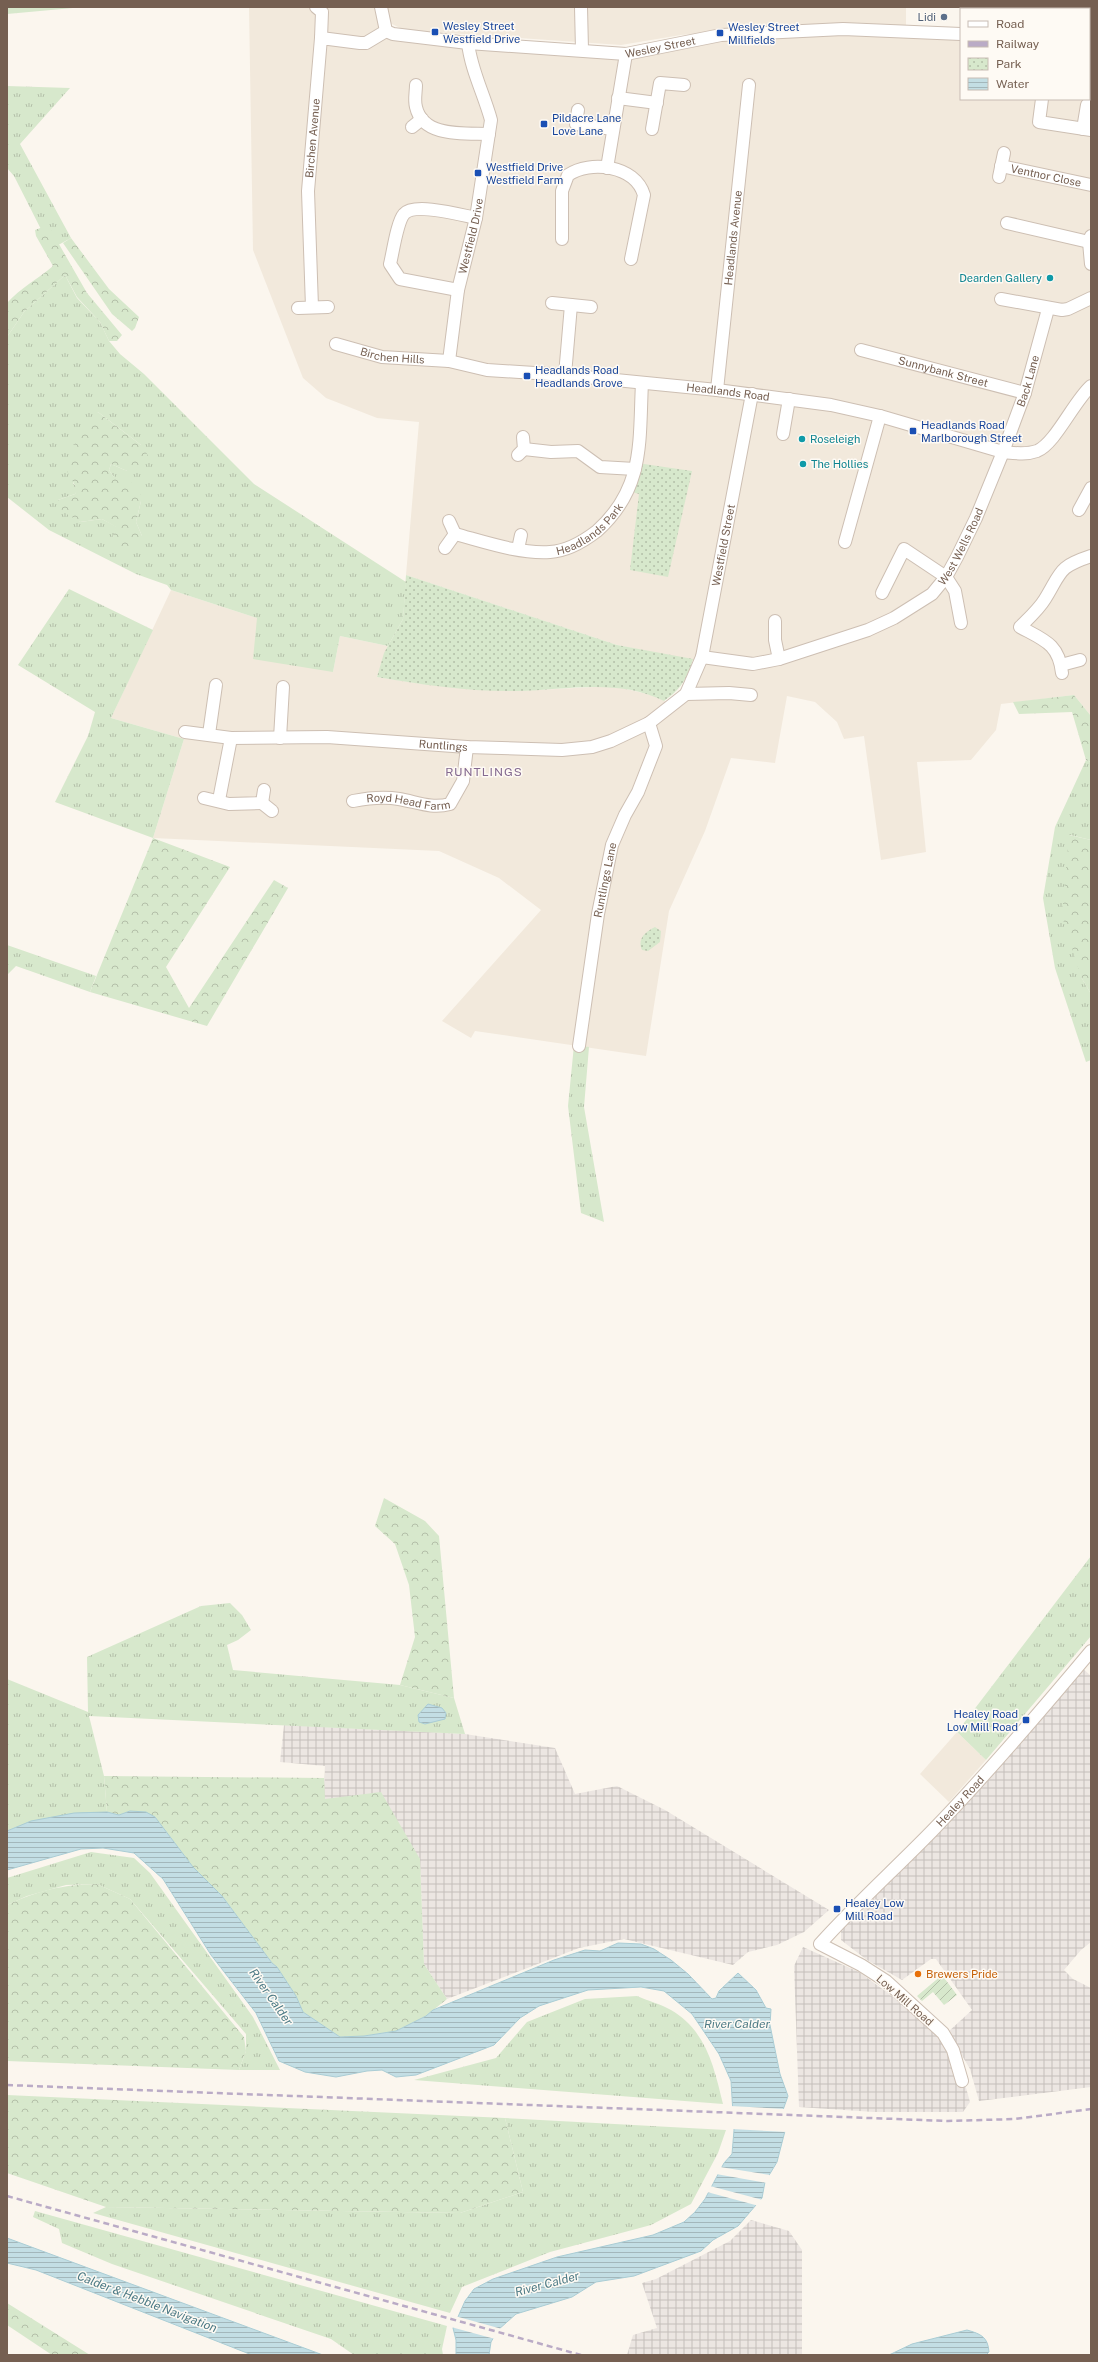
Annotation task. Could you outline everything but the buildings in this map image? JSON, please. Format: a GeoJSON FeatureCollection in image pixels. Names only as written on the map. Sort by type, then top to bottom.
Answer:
{"type":"FeatureCollection","features":[{"type":"Feature","properties":{"kind":"street","name":"Birchen Avenue"},"geometry":{"type":"LineString","coordinates":[[312,307],[308,191],[322,12],[316,7]]}},
{"type":"Feature","properties":{"kind":"street"},"geometry":{"type":"LineString","coordinates":[[321,38],[360,44],[366,43],[386,31],[381,7]]}},
{"type":"Feature","properties":{"kind":"street"},"geometry":{"type":"LineString","coordinates":[[581,7],[582,50]]}},
{"type":"Feature","properties":{"kind":"street","name":"Wesley Street"},"geometry":{"type":"LineString","coordinates":[[386,31],[393,34],[468,43],[626,54],[721,35],[843,29],[960,34]]}},
{"type":"Feature","properties":{"kind":"street","name":"Westfield Drive"},"geometry":{"type":"LineString","coordinates":[[449,361],[458,290],[476,218],[491,120],[472,69],[468,43]]}},
{"type":"Feature","properties":{"kind":"street"},"geometry":{"type":"LineString","coordinates":[[607,168],[626,54]]}},
{"type":"Feature","properties":{"kind":"street"},"geometry":{"type":"LineString","coordinates":[[652,129],[660,83],[684,85]]}},
{"type":"Feature","properties":{"kind":"street"},"geometry":{"type":"LineString","coordinates":[[416,85],[416,108],[422,119],[440,131],[489,134]]}},
{"type":"Feature","properties":{"kind":"street","name":"Headlands Avenue"},"geometry":{"type":"LineString","coordinates":[[717,390],[749,85]]}},
{"type":"Feature","properties":{"kind":"street"},"geometry":{"type":"LineString","coordinates":[[618,98],[656,103]]}},
{"type":"Feature","properties":{"kind":"street"},"geometry":{"type":"LineString","coordinates":[[1042,100],[1039,122],[1087,130],[1087,105]]}},
{"type":"Feature","properties":{"kind":"street"},"geometry":{"type":"LineString","coordinates":[[578,110],[576,124],[613,129]]}},
{"type":"Feature","properties":{"kind":"street"},"geometry":{"type":"LineString","coordinates":[[412,127],[422,119]]}},
{"type":"Feature","properties":{"kind":"street","name":"Ventnor Close"},"geometry":{"type":"LineString","coordinates":[[1004,153],[1000,171],[1091,185]]}},
{"type":"Feature","properties":{"kind":"street"},"geometry":{"type":"LineString","coordinates":[[558,231],[562,191],[568,176],[584,168],[607,168],[628,174],[642,187],[644,195],[639,214],[641,239],[631,259]]}},
{"type":"Feature","properties":{"kind":"street"},"geometry":{"type":"LineString","coordinates":[[458,290],[400,279],[390,264],[401,218],[408,211],[420,208],[476,218]]}},
{"type":"Feature","properties":{"kind":"street"},"geometry":{"type":"LineString","coordinates":[[1007,223],[1090,238],[1091,264]]}},
{"type":"Feature","properties":{"kind":"street"},"geometry":{"type":"LineString","coordinates":[[1001,298],[1048,309],[1068,309],[1091,298]]}},
{"type":"Feature","properties":{"kind":"street"},"geometry":{"type":"LineString","coordinates":[[552,303],[592,307]]}},
{"type":"Feature","properties":{"kind":"street"},"geometry":{"type":"LineString","coordinates":[[565,375],[571,305]]}},
{"type":"Feature","properties":{"kind":"street"},"geometry":{"type":"LineString","coordinates":[[298,308],[328,307]]}},
{"type":"Feature","properties":{"kind":"street","name":"Back Lane"},"geometry":{"type":"LineString","coordinates":[[1003,452],[1025,393],[1048,309]]}},
{"type":"Feature","properties":{"kind":"street","name":"Birchen Hills"},"geometry":{"type":"LineString","coordinates":[[336,344],[382,358],[449,361]]}},
{"type":"Feature","properties":{"kind":"street","name":"Sunnybank Street"},"geometry":{"type":"LineString","coordinates":[[861,350],[1025,393]]}},
{"type":"Feature","properties":{"kind":"street","name":"Headlands Road"},"geometry":{"type":"LineString","coordinates":[[449,361],[487,370],[565,375],[717,390],[789,399],[880,416],[1003,452]]}},
{"type":"Feature","properties":{"kind":"street","name":"Headlands Park"},"geometry":{"type":"LineString","coordinates":[[455,534],[488,544],[551,552],[583,542],[608,521],[620,506],[629,491],[635,469],[642,383]]}},
{"type":"Feature","properties":{"kind":"street"},"geometry":{"type":"LineString","coordinates":[[1003,452],[1021,454],[1037,451],[1047,444],[1081,397],[1091,386]]}},
{"type":"Feature","properties":{"kind":"street","name":"Westfield Street"},"geometry":{"type":"LineString","coordinates":[[686,694],[702,657],[752,394]]}},
{"type":"Feature","properties":{"kind":"street"},"geometry":{"type":"LineString","coordinates":[[783,434],[789,399]]}},
{"type":"Feature","properties":{"kind":"street"},"geometry":{"type":"LineString","coordinates":[[845,542],[880,416]]}},
{"type":"Feature","properties":{"kind":"street"},"geometry":{"type":"LineString","coordinates":[[522,447],[550,452],[578,451],[600,467],[635,469]]}},
{"type":"Feature","properties":{"kind":"street","name":"West Wells Road"},"geometry":{"type":"LineString","coordinates":[[702,657],[753,664],[779,659],[850,637],[894,618],[924,601],[946,577],[976,518],[1003,452]]}},
{"type":"Feature","properties":{"kind":"street"},"geometry":{"type":"LineString","coordinates":[[1079,510],[1091,488]]}},
{"type":"Feature","properties":{"kind":"street"},"geometry":{"type":"LineString","coordinates":[[445,548],[455,534],[449,521]]}},
{"type":"Feature","properties":{"kind":"street"},"geometry":{"type":"LineString","coordinates":[[518,549],[521,535]]}},
{"type":"Feature","properties":{"kind":"street"},"geometry":{"type":"LineString","coordinates":[[882,593],[904,549],[946,577],[954,591],[961,623]]}},
{"type":"Feature","properties":{"kind":"street"},"geometry":{"type":"LineString","coordinates":[[1080,660],[1062,669],[1056,650],[1051,644],[1020,627],[1045,600],[1060,572],[1072,562],[1091,556]]}},
{"type":"Feature","properties":{"kind":"street"},"geometry":{"type":"LineString","coordinates":[[775,621],[775,645],[779,659]]}},
{"type":"Feature","properties":{"kind":"street"},"geometry":{"type":"LineString","coordinates":[[208,734],[216,685]]}},
{"type":"Feature","properties":{"kind":"street"},"geometry":{"type":"LineString","coordinates":[[280,738],[283,687]]}},
{"type":"Feature","properties":{"kind":"street"},"geometry":{"type":"LineString","coordinates":[[686,694],[729,693],[751,695]]}},
{"type":"Feature","properties":{"kind":"street","name":"Runtlings"},"geometry":{"type":"LineString","coordinates":[[185,732],[231,738],[327,737],[467,747],[562,750],[592,747],[611,741],[649,722],[686,694]]}},
{"type":"Feature","properties":{"kind":"street","name":"Runtlings Lane"},"geometry":{"type":"LineString","coordinates":[[579,1046],[597,921],[612,845],[625,815],[638,792],[656,746],[649,722]]}},
{"type":"Feature","properties":{"kind":"street"},"geometry":{"type":"LineString","coordinates":[[220,800],[231,738]]}},
{"type":"Feature","properties":{"kind":"street","name":"Royd Head Farm"},"geometry":{"type":"LineString","coordinates":[[353,801],[383,797],[418,802],[427,807],[450,804],[463,781],[467,747]]}},
{"type":"Feature","properties":{"kind":"street"},"geometry":{"type":"LineString","coordinates":[[262,803],[264,790]]}},
{"type":"Feature","properties":{"kind":"street"},"geometry":{"type":"LineString","coordinates":[[204,798],[220,800],[229,804],[262,803],[272,811]]}},
{"type":"Feature","properties":{"kind":"street","name":"Healey Road"},"geometry":{"type":"LineString","coordinates":[[820,1944],[859,1901],[943,1819],[1014,1741],[1091,1651]]}},
{"type":"Feature","properties":{"kind":"street","name":"Low Mill Road"},"geometry":{"type":"LineString","coordinates":[[820,1944],[861,1964],[886,1981],[943,2034],[953,2050],[962,2081]]}},
{"type":"Feature","properties":{"kind":"shaded area"},"geometry":{"type":"Polygon","coordinates":[[[249,7],[381,7],[386,31],[625,54],[711,37],[843,29],[960,34],[960,100],[1090,100],[1091,37],[1091,716],[1074,695],[1001,704],[996,730],[971,760],[917,762],[926,852],[881,860],[864,736],[844,739],[837,722],[815,702],[787,696],[775,763],[731,758],[705,831],[669,911],[646,1056],[475,1031],[471,1038],[442,1021],[541,910],[499,878],[439,851],[153,838],[184,739],[111,718],[171,590],[257,618],[333,672],[340,636],[388,646],[377,677],[422,684],[516,691],[614,686],[651,695],[677,706],[705,663],[617,645],[406,575],[419,422],[377,418],[326,398],[303,378],[253,250],[249,7]]]}},
{"type":"Feature","properties":{"kind":"shaded area"},"geometry":{"type":"Polygon","coordinates":[[[387,7],[906,7],[906,27],[744,29],[681,35],[621,45],[404,30],[388,22],[387,7]]]}},
{"type":"Feature","properties":{"kind":"shaded area"},"geometry":{"type":"Polygon","coordinates":[[[1079,1665],[1091,1676],[1091,1942],[1081,1950],[1064,1970],[1073,1979],[1091,1988],[1091,2087],[979,2101],[970,2069],[948,2032],[972,2010],[936,1959],[931,1959],[902,1980],[867,1960],[841,1940],[841,1927],[932,1831],[1079,1665]]]}},
{"type":"Feature","properties":{"kind":"shaded area"},"geometry":{"type":"Polygon","coordinates":[[[284,1725],[465,1734],[555,1748],[575,1794],[617,1786],[665,1810],[829,1910],[804,1932],[777,1945],[748,1952],[733,1965],[624,1939],[579,1948],[447,1999],[424,1964],[420,1859],[324,1799],[325,1766],[280,1762],[284,1725]]]}},
{"type":"Feature","properties":{"kind":"shaded area"},"geometry":{"type":"Polygon","coordinates":[[[957,1732],[986,1760],[949,1802],[920,1774],[957,1732]]]}},
{"type":"Feature","properties":{"kind":"shaded area"},"geometry":{"type":"Polygon","coordinates":[[[803,1947],[859,1972],[888,1993],[936,2033],[963,2077],[970,2102],[963,2112],[874,2112],[799,2107],[794,1966],[803,1947]]]}},
{"type":"Feature","properties":{"kind":"shaded area"},"geometry":{"type":"Polygon","coordinates":[[[751,2220],[789,2231],[802,2250],[802,2355],[627,2355],[633,2335],[657,2328],[642,2283],[656,2279],[730,2241],[751,2220]]]}},
{"type":"Feature","properties":{"kind":"green space"},"geometry":{"type":"Polygon","coordinates":[[[7,7],[84,7],[7,14],[7,7]]]}},
{"type":"Feature","properties":{"kind":"green space"},"geometry":{"type":"Polygon","coordinates":[[[7,86],[70,88],[20,144],[71,238],[51,249],[14,176],[7,168],[7,86]]]}},
{"type":"Feature","properties":{"kind":"green space"},"geometry":{"type":"Polygon","coordinates":[[[48,225],[87,293],[122,335],[117,341],[109,341],[100,322],[77,297],[65,275],[24,312],[7,337],[7,303],[53,266],[36,236],[35,230],[48,225]]]}},
{"type":"Feature","properties":{"kind":"green space"},"geometry":{"type":"Polygon","coordinates":[[[71,238],[109,289],[139,317],[135,328],[132,331],[112,314],[63,243],[71,238]]]}},
{"type":"Feature","properties":{"kind":"green space"},"geometry":{"type":"Polygon","coordinates":[[[65,275],[77,298],[100,322],[109,341],[120,354],[144,374],[254,484],[406,582],[403,619],[388,646],[340,636],[333,672],[253,659],[257,618],[171,590],[167,585],[136,574],[49,530],[7,497],[7,337],[24,312],[65,275]],[[98,412],[73,483],[78,489],[75,494],[58,500],[80,522],[102,519],[117,527],[113,537],[142,536],[136,522],[141,501],[123,481],[113,476],[109,470],[111,464],[127,471],[141,445],[98,412]]]}},
{"type":"Feature","properties":{"kind":"green space"},"geometry":{"type":"Polygon","coordinates":[[[98,412],[141,445],[149,457],[138,470],[127,471],[111,464],[109,470],[113,476],[140,486],[141,501],[136,522],[142,536],[133,551],[125,554],[113,537],[116,527],[102,519],[80,522],[62,511],[58,500],[75,494],[77,489],[67,471],[70,454],[84,424],[98,412]]]}},
{"type":"Feature","properties":{"kind":"green space"},"geometry":{"type":"Polygon","coordinates":[[[637,463],[692,471],[668,577],[630,570],[639,494],[629,491],[637,463]]]}},
{"type":"Feature","properties":{"kind":"green space"},"geometry":{"type":"Polygon","coordinates":[[[406,575],[617,645],[693,659],[683,683],[664,701],[647,694],[610,687],[500,691],[429,685],[377,677],[384,653],[403,619],[406,575]]]}},
{"type":"Feature","properties":{"kind":"green space"},"geometry":{"type":"Polygon","coordinates":[[[69,589],[153,630],[111,718],[184,739],[153,838],[55,802],[88,736],[95,712],[18,665],[69,589]]]}},
{"type":"Feature","properties":{"kind":"green space"},"geometry":{"type":"Polygon","coordinates":[[[1074,695],[1091,716],[1091,762],[1086,760],[1072,712],[1019,714],[1013,702],[1074,695]]]}},
{"type":"Feature","properties":{"kind":"green space"},"geometry":{"type":"Polygon","coordinates":[[[1086,760],[1091,762],[1091,840],[1070,835],[1081,977],[1091,994],[1091,1060],[1086,1062],[1055,968],[1043,898],[1055,827],[1086,760]]]}},
{"type":"Feature","properties":{"kind":"green space"},"geometry":{"type":"Polygon","coordinates":[[[1069,835],[1091,840],[1091,994],[1081,977],[1062,916],[1069,835]]]}},
{"type":"Feature","properties":{"kind":"green space"},"geometry":{"type":"Polygon","coordinates":[[[153,838],[230,867],[166,967],[189,1008],[274,880],[288,888],[207,1026],[90,992],[153,838]]]}},
{"type":"Feature","properties":{"kind":"green space"},"geometry":{"type":"Polygon","coordinates":[[[655,927],[661,931],[660,942],[648,951],[642,950],[641,939],[648,931],[655,927]]]}},
{"type":"Feature","properties":{"kind":"green space"},"geometry":{"type":"Polygon","coordinates":[[[7,945],[96,976],[90,992],[16,966],[7,975],[7,945]]]}},
{"type":"Feature","properties":{"kind":"green space"},"geometry":{"type":"Polygon","coordinates":[[[574,1045],[589,1047],[584,1107],[604,1222],[581,1213],[568,1106],[574,1045]]]}},
{"type":"Feature","properties":{"kind":"green space"},"geometry":{"type":"Polygon","coordinates":[[[384,1498],[425,1521],[439,1536],[454,1698],[400,1685],[415,1637],[409,1585],[395,1544],[375,1526],[384,1498]]]}},
{"type":"Feature","properties":{"kind":"green space"},"geometry":{"type":"Polygon","coordinates":[[[1091,1556],[1091,1636],[986,1760],[957,1732],[1091,1556]]]}},
{"type":"Feature","properties":{"kind":"green space"},"geometry":{"type":"Polygon","coordinates":[[[230,1603],[242,1615],[251,1630],[238,1640],[227,1645],[233,1670],[400,1685],[454,1698],[465,1734],[89,1716],[104,1776],[107,1812],[56,1817],[19,1826],[7,1831],[7,1679],[88,1712],[87,1657],[201,1606],[230,1603]]]}},
{"type":"Feature","properties":{"kind":"green space"},"geometry":{"type":"Polygon","coordinates":[[[104,1776],[324,1778],[325,1799],[381,1792],[420,1859],[424,1964],[447,1999],[426,2016],[396,2031],[364,2036],[340,2037],[303,2012],[296,1996],[277,1967],[272,1963],[222,1896],[193,1867],[155,1817],[130,1811],[119,1815],[107,1812],[104,1776]]]}},
{"type":"Feature","properties":{"kind":"green space"},"geometry":{"type":"Polygon","coordinates":[[[91,1852],[134,1858],[150,1873],[253,2017],[280,2070],[239,2070],[246,2051],[246,2034],[130,1899],[97,1884],[66,1885],[27,1896],[7,1905],[7,1878],[91,1852]]]}},
{"type":"Feature","properties":{"kind":"green space"},"geometry":{"type":"Polygon","coordinates":[[[97,1884],[130,1899],[244,2037],[246,2051],[239,2070],[7,2061],[7,1905],[51,1889],[97,1884]]]}},
{"type":"Feature","properties":{"kind":"green space"},"geometry":{"type":"Polygon","coordinates":[[[942,1975],[957,1995],[944,2005],[933,1992],[922,2001],[917,1996],[942,1975]]]}},
{"type":"Feature","properties":{"kind":"green space"},"geometry":{"type":"Polygon","coordinates":[[[637,1996],[671,2010],[693,2028],[707,2051],[723,2104],[414,2080],[496,2058],[527,2022],[585,1999],[637,1996]]]}},
{"type":"Feature","properties":{"kind":"green space"},"geometry":{"type":"Polygon","coordinates":[[[7,2095],[505,2118],[523,2192],[460,2213],[106,2207],[7,2173],[7,2095]]]}},
{"type":"Feature","properties":{"kind":"green space"},"geometry":{"type":"Polygon","coordinates":[[[505,2118],[726,2130],[718,2153],[691,2204],[651,2225],[550,2252],[462,2287],[450,2313],[93,2213],[106,2207],[460,2213],[523,2192],[505,2118]]]}},
{"type":"Feature","properties":{"kind":"green space"},"geometry":{"type":"Polygon","coordinates":[[[35,2211],[447,2326],[442,2349],[443,2355],[354,2355],[331,2339],[112,2264],[62,2243],[59,2229],[33,2217],[35,2211]]]}},
{"type":"Feature","properties":{"kind":"green space"},"geometry":{"type":"Polygon","coordinates":[[[7,2303],[90,2355],[52,2355],[7,2325],[7,2303]]]}},
{"type":"Feature","properties":{"kind":"water"},"geometry":{"type":"Polygon","coordinates":[[[428,1704],[442,1708],[446,1713],[445,1719],[425,1724],[419,1722],[418,1715],[428,1704]]]}},
{"type":"Feature","properties":{"kind":"water","name":"River Calder"},"geometry":{"type":"Polygon","coordinates":[[[130,1811],[146,1812],[155,1817],[193,1867],[222,1896],[272,1963],[277,1967],[296,1996],[303,2012],[340,2037],[364,2036],[396,2031],[426,2016],[433,2010],[554,1960],[585,1950],[600,1951],[618,1943],[641,1944],[654,1949],[671,1960],[688,1974],[712,1999],[716,1998],[719,1991],[738,1973],[756,1990],[766,2008],[771,2009],[770,2025],[780,2074],[788,2096],[783,2110],[785,2131],[777,2162],[765,2182],[762,2198],[738,2226],[713,2240],[701,2251],[634,2276],[596,2282],[572,2297],[516,2314],[498,2330],[491,2342],[489,2355],[456,2355],[456,2340],[453,2328],[465,2301],[474,2289],[493,2279],[557,2257],[653,2235],[684,2222],[695,2212],[705,2199],[724,2163],[732,2154],[734,2130],[731,2081],[719,2054],[692,2014],[664,1991],[641,1987],[588,1990],[539,2006],[520,2018],[494,2045],[416,2075],[396,2077],[382,2070],[367,2071],[336,2077],[305,2072],[279,2061],[256,2013],[211,1955],[163,1879],[134,1853],[103,1848],[81,1849],[7,1870],[7,1831],[31,1821],[74,1813],[107,1812],[119,1815],[130,1811]]]}},
{"type":"Feature","properties":{"kind":"water","name":"Calder & Hebble Navigation"},"geometry":{"type":"Polygon","coordinates":[[[7,2238],[323,2355],[252,2355],[36,2270],[7,2263],[7,2238]]]}},
{"type":"Feature","properties":{"kind":"water"},"geometry":{"type":"Polygon","coordinates":[[[967,2330],[983,2337],[987,2343],[989,2352],[986,2355],[889,2355],[912,2344],[967,2330]]]}},
{"type":"Feature","properties":{"kind":"pier"},"geometry":{"type":"Polygon","coordinates":[[[730,2106],[785,2109],[787,2132],[732,2129],[730,2106]]]}},
{"type":"Feature","properties":{"kind":"pier"},"geometry":{"type":"Polygon","coordinates":[[[720,2167],[770,2175],[767,2183],[716,2174],[720,2167]]]}},
{"type":"Feature","properties":{"kind":"pier"},"geometry":{"type":"Polygon","coordinates":[[[710,2186],[763,2200],[759,2206],[707,2192],[710,2186]]]}},
{"type":"Feature","properties":{"kind":"pier"},"geometry":{"type":"Polygon","coordinates":[[[455,2316],[502,2329],[495,2339],[451,2327],[455,2316]]]}},
{"type":"Feature","properties":{"kind":"railway"},"geometry":{"type":"LineString","coordinates":[[7,2085],[948,2121],[1015,2119],[1091,2109]]}},
{"type":"Feature","properties":{"kind":"railway"},"geometry":{"type":"LineString","coordinates":[[7,2196],[581,2355]]}},
{"type":"Feature","properties":{"kind":"place","name":"Lidi"},"geometry":{"type":"Point","coordinates":[944,17]}},
{"type":"Feature","properties":{"kind":"place","name":"Wesley Street Westfield Drive"},"geometry":{"type":"Point","coordinates":[435,32]}},
{"type":"Feature","properties":{"kind":"place","name":"Wesley Street Millfields"},"geometry":{"type":"Point","coordinates":[720,33]}},
{"type":"Feature","properties":{"kind":"place","name":"Pildacre Lane Love Lane"},"geometry":{"type":"Point","coordinates":[544,124]}},
{"type":"Feature","properties":{"kind":"place","name":"Westfield Drive Westfield Farm"},"geometry":{"type":"Point","coordinates":[478,173]}},
{"type":"Feature","properties":{"kind":"place","name":"Dearden Gallery"},"geometry":{"type":"Point","coordinates":[1050,278]}},
{"type":"Feature","properties":{"kind":"place","name":"Headlands Road Headlands Grove"},"geometry":{"type":"Point","coordinates":[527,376]}},
{"type":"Feature","properties":{"kind":"place","name":"Headlands Road Marlborough Street"},"geometry":{"type":"Point","coordinates":[913,431]}},
{"type":"Feature","properties":{"kind":"place","name":"Roseleigh"},"geometry":{"type":"Point","coordinates":[802,439]}},
{"type":"Feature","properties":{"kind":"place","name":"The Hollies"},"geometry":{"type":"Point","coordinates":[803,464]}},
{"type":"Feature","properties":{"kind":"place","name":"Healey Road Low Mill Road"},"geometry":{"type":"Point","coordinates":[1026,1720]}},
{"type":"Feature","properties":{"kind":"place","name":"Healey Low Mill Road"},"geometry":{"type":"Point","coordinates":[837,1909]}},
{"type":"Feature","properties":{"kind":"place","name":"Brewers Pride"},"geometry":{"type":"Point","coordinates":[918,1974]}},
{"type":"Feature","properties":{"kind":"district","name":"RUNTLINGS"},"geometry":{"type":"Point","coordinates":[484,772]}}]}
